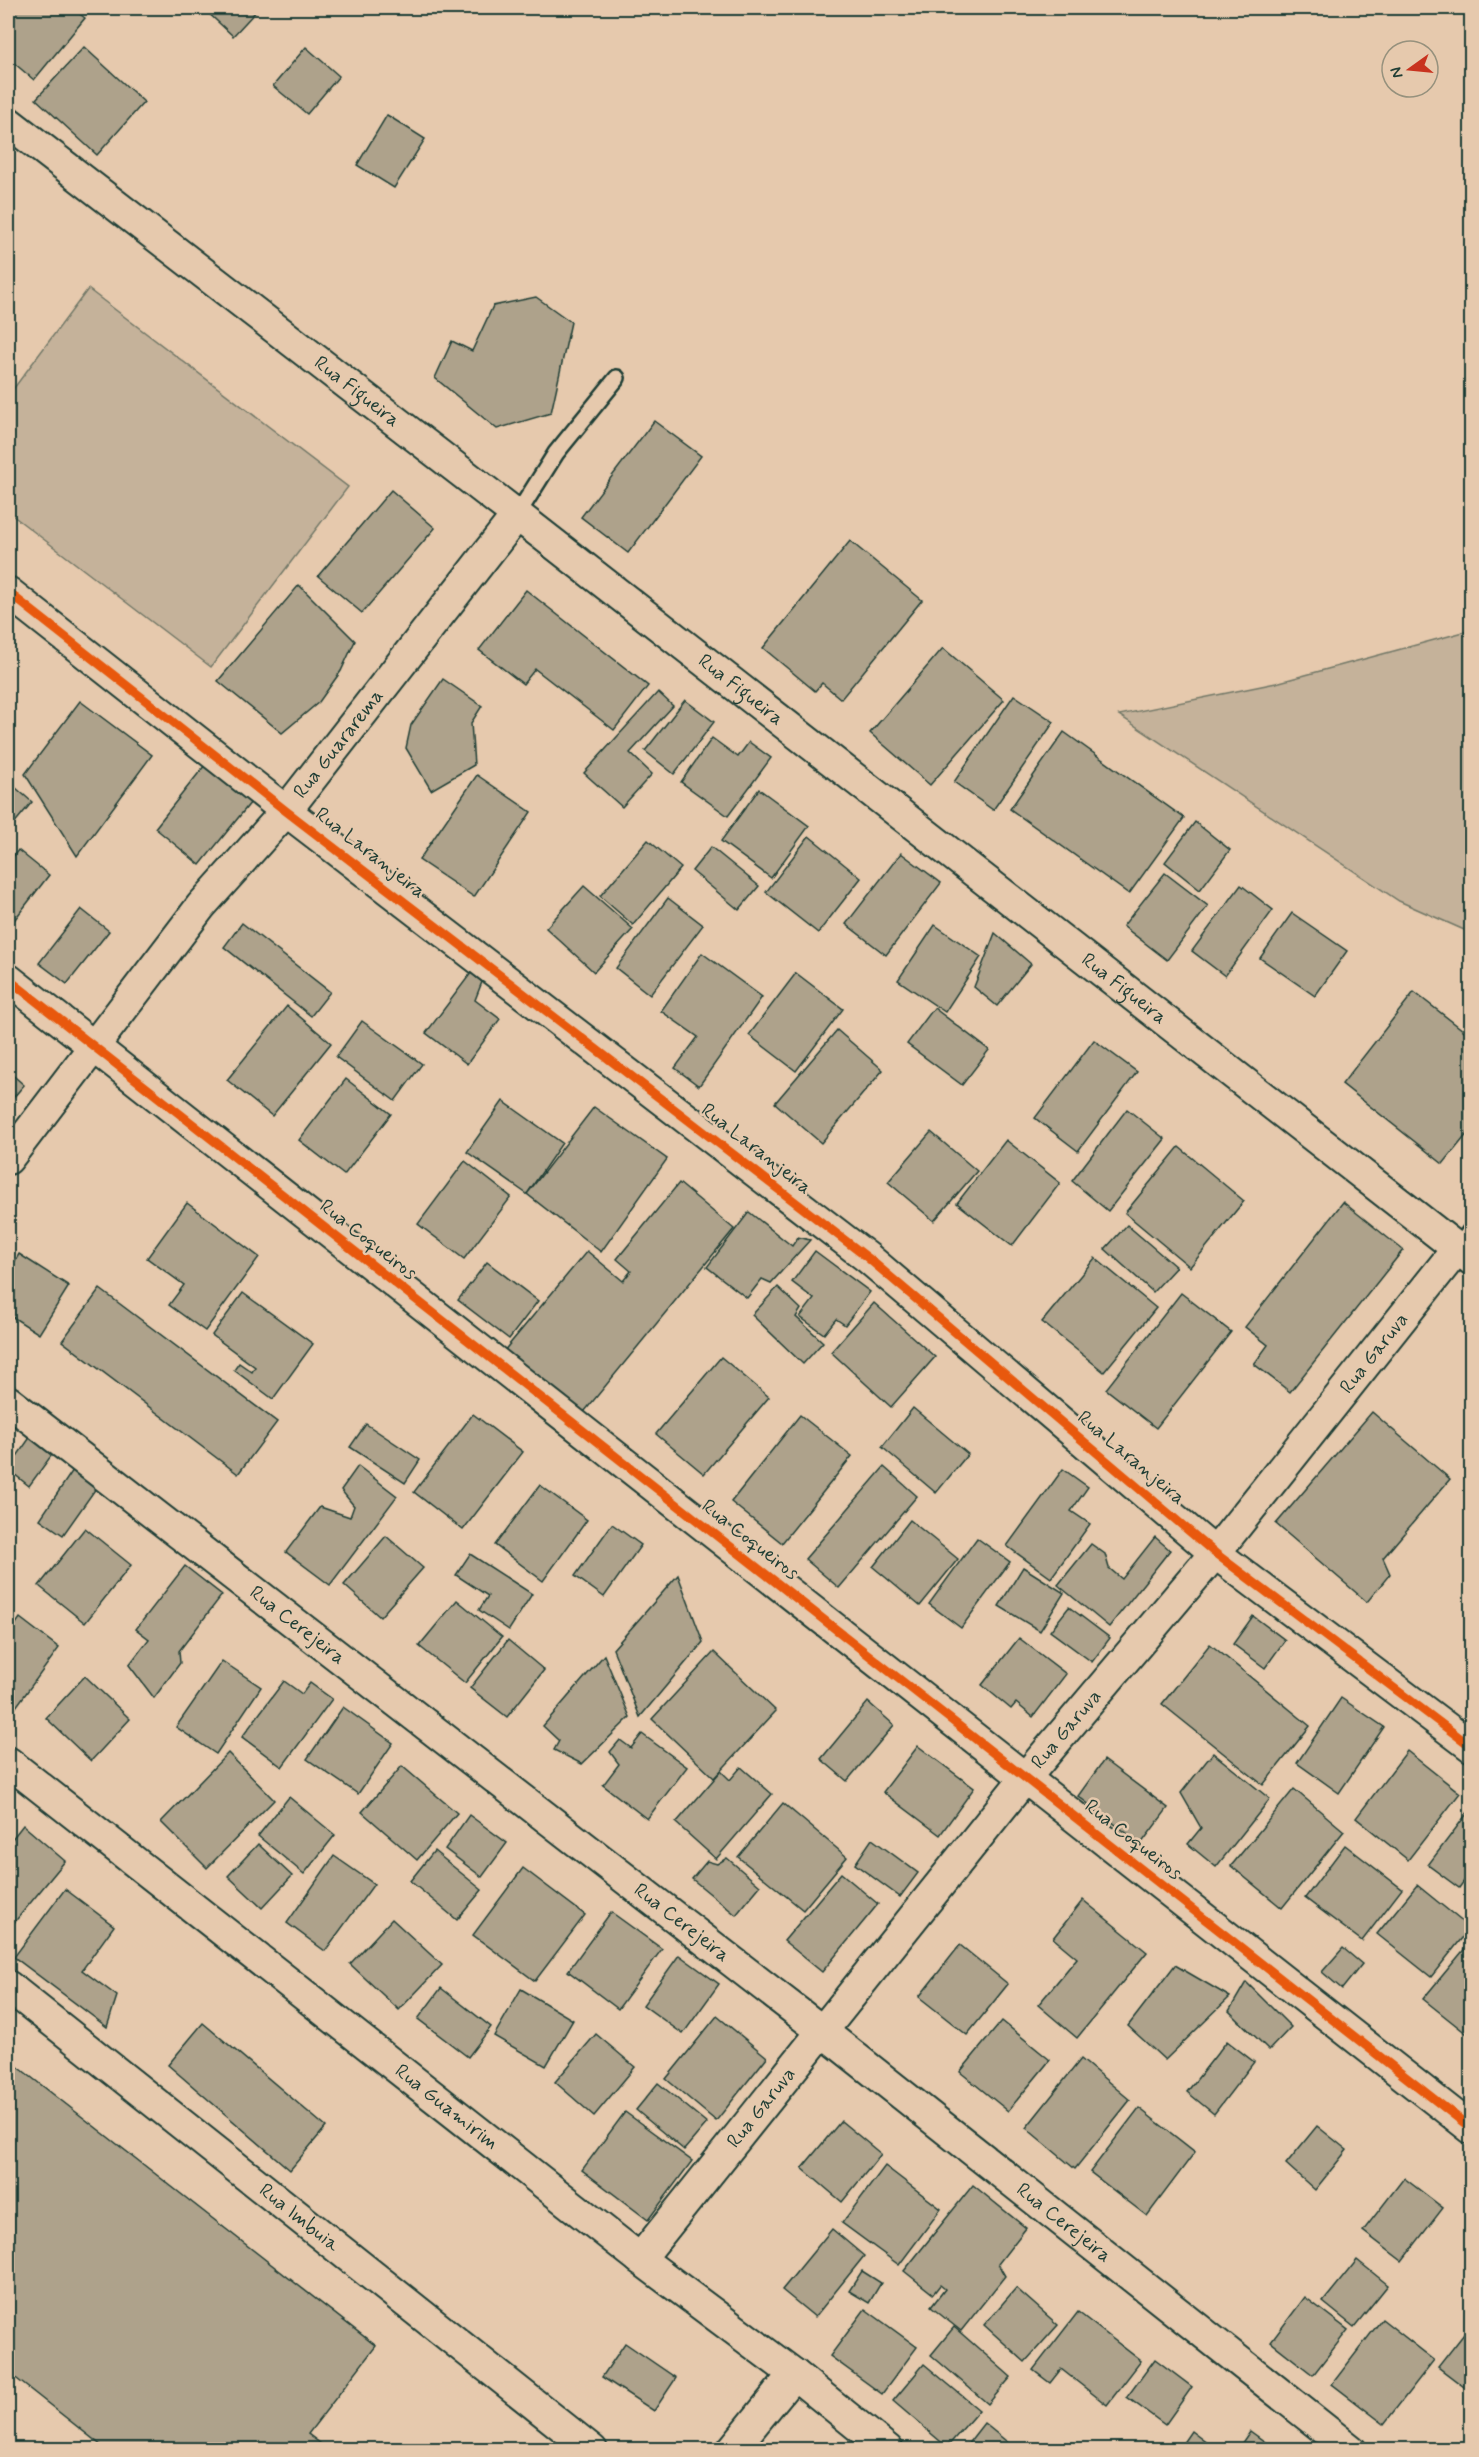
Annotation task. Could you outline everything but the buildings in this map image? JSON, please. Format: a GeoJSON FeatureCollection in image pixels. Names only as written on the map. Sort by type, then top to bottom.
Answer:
{"type":"FeatureCollection","features":[{"type":"Feature","properties":{"kind":"street","name":"Rua Figueira"},"geometry":{"type":"LineString","coordinates":[[8,122],[1467,1246]]}},
{"type":"Feature","properties":{"kind":"street","name":"Rua Guararema"},"geometry":{"type":"LineString","coordinates":[[8,1159],[201,906],[286,811],[517,515]]}},
{"type":"Feature","properties":{"kind":"street","name":"Rua Laranjeira"},"geometry":{"type":"LineString","coordinates":[[8,592],[286,811],[868,1258],[1215,1553],[1472,1747]]}},
{"type":"Feature","properties":{"kind":"street","name":"Rua Coqueiros"},"geometry":{"type":"LineString","coordinates":[[8,979],[1472,2129]]}},
{"type":"Feature","properties":{"kind":"street","name":"Rua Garuva"},"geometry":{"type":"LineString","coordinates":[[640,2259],[1024,1778],[1215,1553],[1467,1246]]}},
{"type":"Feature","properties":{"kind":"street","name":"Rua Cerejeira"},"geometry":{"type":"LineString","coordinates":[[8,1401],[822,2031],[1351,2450]]}},
{"type":"Feature","properties":{"kind":"street","name":"Rua Guamirim"},"geometry":{"type":"LineString","coordinates":[[8,1762],[640,2259],[794,2374],[888,2450]]}},
{"type":"Feature","properties":{"kind":"street","name":"Rua Imbuia"},"geometry":{"type":"LineString","coordinates":[[8,1986],[592,2450]]}},
{"type":"Feature","properties":{"kind":"street"},"geometry":{"type":"LineString","coordinates":[[732,2450],[794,2374]]}},
{"type":"Feature","properties":{"kind":"lane","name":"Rua Guararema"},"geometry":{"type":"LineString","coordinates":[[517,515],[556,453],[617,378]]}},
{"type":"Feature","properties":{"kind":"shaded area"},"geometry":{"type":"Polygon","coordinates":[[[88,289],[348,487],[211,667],[8,512],[8,396],[88,289]]]}},
{"type":"Feature","properties":{"kind":"shaded area"},"geometry":{"type":"Polygon","coordinates":[[[1471,630],[1471,933],[1399,901],[1119,715],[1276,683],[1471,630]]]}},
{"type":"Feature","properties":{"kind":"cycle path"},"geometry":{"type":"LineString","coordinates":[[8,592],[286,811],[868,1258],[1215,1553],[1472,1747]]}},
{"type":"Feature","properties":{"kind":"cycle path"},"geometry":{"type":"LineString","coordinates":[[8,979],[1472,2129]]}}]}
